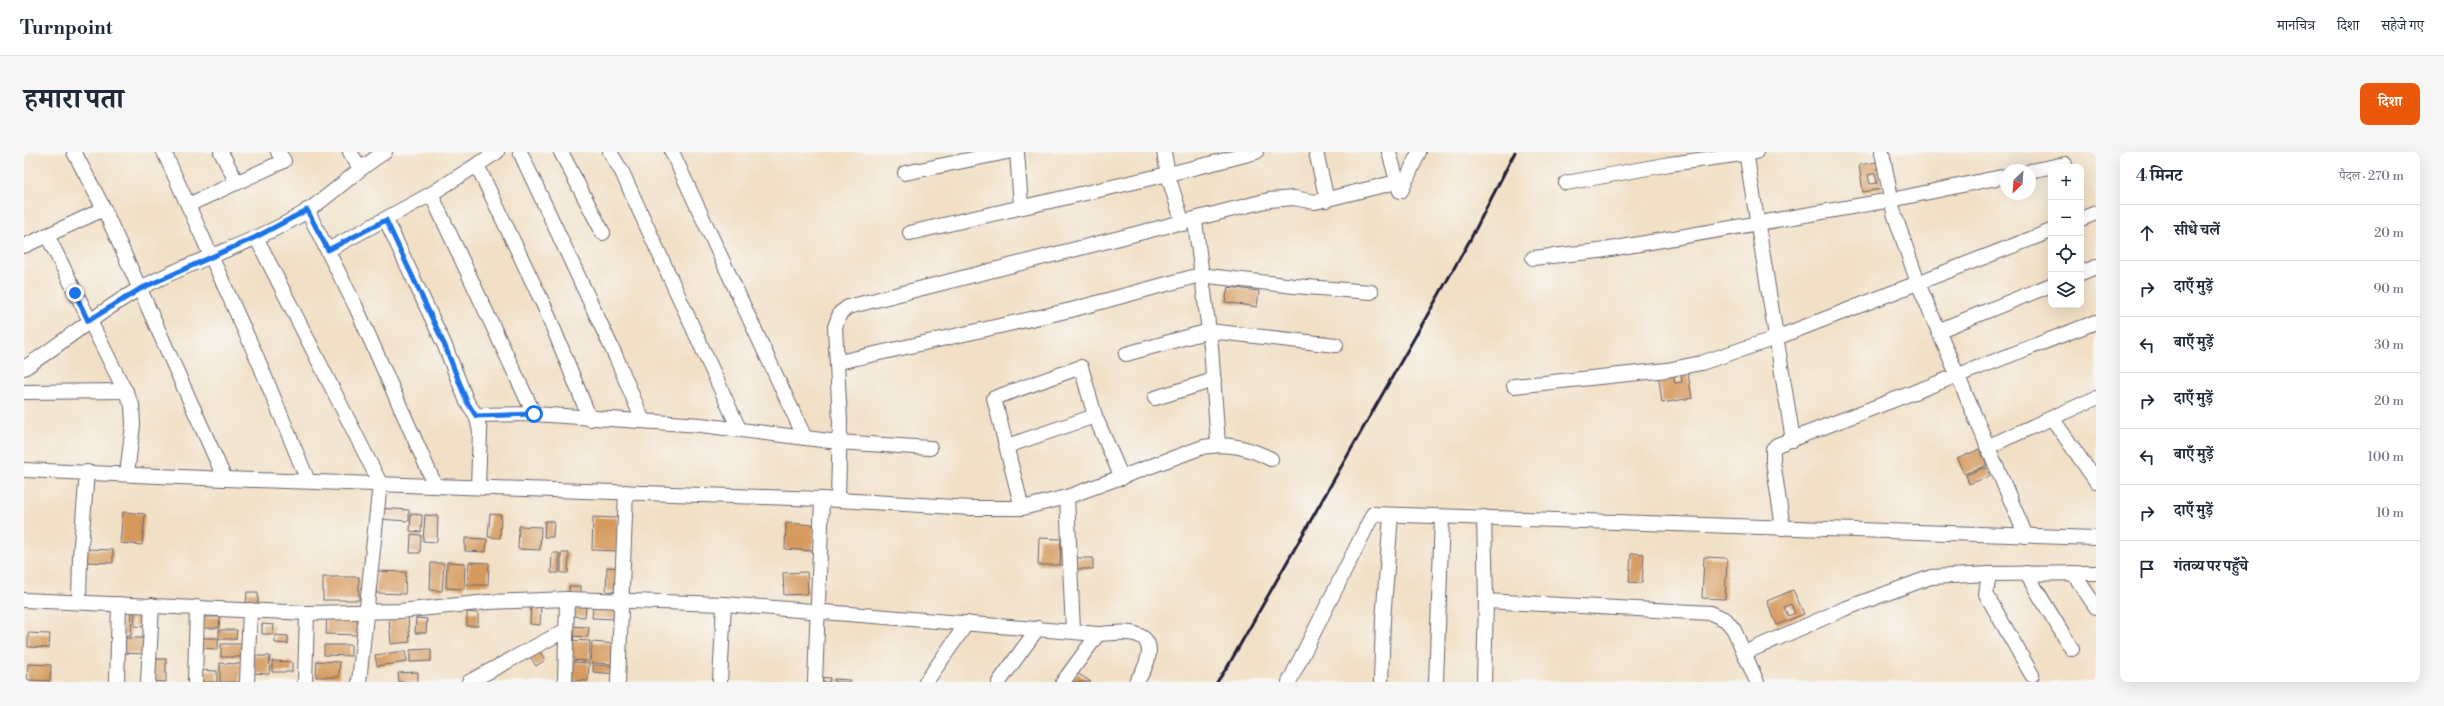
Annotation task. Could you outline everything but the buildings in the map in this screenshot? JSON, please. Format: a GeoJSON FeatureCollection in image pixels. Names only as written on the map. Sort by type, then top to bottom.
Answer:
{"type":"FeatureCollection","features":[{"type":"Feature","properties":{"kind":"street"},"geometry":{"type":"LineString","coordinates":[[74,152],[104,209],[225,479]]}},
{"type":"Feature","properties":{"kind":"street"},"geometry":{"type":"LineString","coordinates":[[164,152],[258,360],[308,481]]}},
{"type":"Feature","properties":{"kind":"street"},"geometry":{"type":"LineString","coordinates":[[221,152],[237,183]]}},
{"type":"Feature","properties":{"kind":"street"},"geometry":{"type":"LineString","coordinates":[[188,206],[284,161],[278,152]]}},
{"type":"Feature","properties":{"kind":"street"},"geometry":{"type":"LineString","coordinates":[[350,152],[360,168]]}},
{"type":"Feature","properties":{"kind":"street"},"geometry":{"type":"LineString","coordinates":[[24,368],[64,342],[88,321],[140,289],[256,237],[307,210],[360,168],[384,152]]}},
{"type":"Feature","properties":{"kind":"street"},"geometry":{"type":"LineString","coordinates":[[328,250],[386,220],[431,194],[497,152]]}},
{"type":"Feature","properties":{"kind":"street"},"geometry":{"type":"LineString","coordinates":[[520,152],[616,357],[643,421]]}},
{"type":"Feature","properties":{"kind":"street"},"geometry":{"type":"LineString","coordinates":[[561,152],[602,232]]}},
{"type":"Feature","properties":{"kind":"street"},"geometry":{"type":"LineString","coordinates":[[610,152],[622,172],[739,429]]}},
{"type":"Feature","properties":{"kind":"street"},"geometry":{"type":"LineString","coordinates":[[672,152],[805,438]]}},
{"type":"Feature","properties":{"kind":"street"},"geometry":{"type":"LineString","coordinates":[[905,173],[1007,152]]}},
{"type":"Feature","properties":{"kind":"street"},"geometry":{"type":"LineString","coordinates":[[1017,152],[1021,206]]}},
{"type":"Feature","properties":{"kind":"street"},"geometry":{"type":"LineString","coordinates":[[1164,152],[1168,175],[1189,222],[1200,275],[1209,331],[1218,444]]}},
{"type":"Feature","properties":{"kind":"street"},"geometry":{"type":"LineString","coordinates":[[910,233],[1021,206],[1168,175],[1256,152]]}},
{"type":"Feature","properties":{"kind":"street"},"geometry":{"type":"LineString","coordinates":[[1316,152],[1327,200]]}},
{"type":"Feature","properties":{"kind":"street"},"geometry":{"type":"LineString","coordinates":[[1389,152],[1401,191],[1419,152]]}},
{"type":"Feature","properties":{"kind":"street"},"geometry":{"type":"LineString","coordinates":[[1882,152],[1891,200],[1918,283],[1940,330],[1987,447],[2026,536]]}},
{"type":"Feature","properties":{"kind":"street"},"geometry":{"type":"LineString","coordinates":[[1566,183],[1670,164],[1749,153],[1756,223],[1793,440]]}},
{"type":"Feature","properties":{"kind":"street"},"geometry":{"type":"LineString","coordinates":[[477,165],[546,310],[590,418]]}},
{"type":"Feature","properties":{"kind":"street"},"geometry":{"type":"LineString","coordinates":[[2036,170],[2048,167]]}},
{"type":"Feature","properties":{"kind":"street"},"geometry":{"type":"LineString","coordinates":[[1533,258],[1599,251],[1891,200],[2000,177]]}},
{"type":"Feature","properties":{"kind":"street"},"geometry":{"type":"LineString","coordinates":[[838,499],[838,442],[840,421],[839,362],[835,327],[840,313],[848,307],[1283,198],[1315,202],[1397,182]]}},
{"type":"Feature","properties":{"kind":"street"},"geometry":{"type":"LineString","coordinates":[[431,194],[534,414]]}},
{"type":"Feature","properties":{"kind":"street"},"geometry":{"type":"LineString","coordinates":[[24,246],[104,209]]}},
{"type":"Feature","properties":{"kind":"street"},"geometry":{"type":"LineString","coordinates":[[307,210],[328,250],[435,486]]}},
{"type":"Feature","properties":{"kind":"street"},"geometry":{"type":"LineString","coordinates":[[2084,218],[2096,213]]}},
{"type":"Feature","properties":{"kind":"street"},"geometry":{"type":"LineString","coordinates":[[386,220],[445,346],[467,402],[476,416],[480,431],[478,487]]}},
{"type":"Feature","properties":{"kind":"street"},"geometry":{"type":"LineString","coordinates":[[1514,386],[1667,370],[1700,363],[1776,338],[2048,232]]}},
{"type":"Feature","properties":{"kind":"street"},"geometry":{"type":"LineString","coordinates":[[48,235],[88,321],[132,405],[134,425],[128,474]]}},
{"type":"Feature","properties":{"kind":"street"},"geometry":{"type":"LineString","coordinates":[[256,237],[380,483],[359,682]]}},
{"type":"Feature","properties":{"kind":"street"},"geometry":{"type":"LineString","coordinates":[[2084,272],[2096,267]]}},
{"type":"Feature","properties":{"kind":"street"},"geometry":{"type":"LineString","coordinates":[[839,362],[1071,310],[1200,275],[1294,286],[1371,292]]}},
{"type":"Feature","properties":{"kind":"street"},"geometry":{"type":"LineString","coordinates":[[1940,330],[2048,286]]}},
{"type":"Feature","properties":{"kind":"street"},"geometry":{"type":"LineString","coordinates":[[1783,528],[1772,454],[1778,445],[1854,414],[1959,376],[2096,322]]}},
{"type":"Feature","properties":{"kind":"street"},"geometry":{"type":"LineString","coordinates":[[1126,354],[1209,331],[1336,345]]}},
{"type":"Feature","properties":{"kind":"street"},"geometry":{"type":"LineString","coordinates":[[1022,508],[994,398],[1081,367],[1095,416],[1122,478]]}},
{"type":"Feature","properties":{"kind":"street"},"geometry":{"type":"LineString","coordinates":[[1155,398],[1214,380]]}},
{"type":"Feature","properties":{"kind":"street"},"geometry":{"type":"LineString","coordinates":[[24,392],[126,391]]}},
{"type":"Feature","properties":{"kind":"street"},"geometry":{"type":"LineString","coordinates":[[1987,447],[2096,398]]}},
{"type":"Feature","properties":{"kind":"street"},"geometry":{"type":"LineString","coordinates":[[476,416],[534,414],[643,421],[739,429],[838,442],[930,448]]}},
{"type":"Feature","properties":{"kind":"street"},"geometry":{"type":"LineString","coordinates":[[1007,446],[1095,416]]}},
{"type":"Feature","properties":{"kind":"street"},"geometry":{"type":"LineString","coordinates":[[2052,418],[2095,477]]}},
{"type":"Feature","properties":{"kind":"street"},"geometry":{"type":"LineString","coordinates":[[24,470],[225,479],[822,498],[971,508],[1022,508],[1067,497],[1203,447],[1218,444],[1239,446],[1271,459]]}},
{"type":"Feature","properties":{"kind":"street"},"geometry":{"type":"LineString","coordinates":[[79,601],[80,557],[88,472]]}},
{"type":"Feature","properties":{"kind":"street"},"geometry":{"type":"LineString","coordinates":[[618,682],[626,492]]}},
{"type":"Feature","properties":{"kind":"street"},"geometry":{"type":"LineString","coordinates":[[1067,497],[1073,631]]}},
{"type":"Feature","properties":{"kind":"street"},"geometry":{"type":"LineString","coordinates":[[815,682],[822,498]]}},
{"type":"Feature","properties":{"kind":"street"},"geometry":{"type":"LineString","coordinates":[[1289,682],[1373,514],[2096,538]]}},
{"type":"Feature","properties":{"kind":"street"},"geometry":{"type":"LineString","coordinates":[[1381,682],[1383,620],[1391,515]]}},
{"type":"Feature","properties":{"kind":"street"},"geometry":{"type":"LineString","coordinates":[[1436,682],[1442,517]]}},
{"type":"Feature","properties":{"kind":"street"},"geometry":{"type":"LineString","coordinates":[[1484,517],[1486,601],[1484,682]]}},
{"type":"Feature","properties":{"kind":"street"},"geometry":{"type":"LineString","coordinates":[[1744,653],[1844,609],[1931,577],[2026,573],[2096,573]]}},
{"type":"Feature","properties":{"kind":"street"},"geometry":{"type":"LineString","coordinates":[[2026,573],[2072,649]]}},
{"type":"Feature","properties":{"kind":"street"},"geometry":{"type":"LineString","coordinates":[[2073,573],[2096,608]]}},
{"type":"Feature","properties":{"kind":"street"},"geometry":{"type":"LineString","coordinates":[[1988,574],[1986,594],[2032,675]]}},
{"type":"Feature","properties":{"kind":"street"},"geometry":{"type":"LineString","coordinates":[[24,600],[79,601],[307,613],[400,612],[488,602],[567,599],[724,604],[818,610],[1098,634],[1137,634],[1146,640],[1149,645],[1148,659],[1143,673],[1136,682]]}},
{"type":"Feature","properties":{"kind":"street"},"geometry":{"type":"LineString","coordinates":[[564,682],[567,599]]}},
{"type":"Feature","properties":{"kind":"street"},"geometry":{"type":"LineString","coordinates":[[1486,601],[1712,613],[1726,620],[1734,630],[1756,682]]}},
{"type":"Feature","properties":{"kind":"street"},"geometry":{"type":"LineString","coordinates":[[116,682],[119,604]]}},
{"type":"Feature","properties":{"kind":"street"},"geometry":{"type":"LineString","coordinates":[[720,682],[724,604]]}},
{"type":"Feature","properties":{"kind":"street"},"geometry":{"type":"LineString","coordinates":[[148,682],[152,605]]}},
{"type":"Feature","properties":{"kind":"street"},"geometry":{"type":"LineString","coordinates":[[195,682],[197,608]]}},
{"type":"Feature","properties":{"kind":"street"},"geometry":{"type":"LineString","coordinates":[[247,682],[250,610]]}},
{"type":"Feature","properties":{"kind":"street"},"geometry":{"type":"LineString","coordinates":[[305,682],[307,613]]}},
{"type":"Feature","properties":{"kind":"street"},"geometry":{"type":"LineString","coordinates":[[926,682],[967,623]]}},
{"type":"Feature","properties":{"kind":"street"},"geometry":{"type":"LineString","coordinates":[[999,682],[1038,628]]}},
{"type":"Feature","properties":{"kind":"street"},"geometry":{"type":"LineString","coordinates":[[469,682],[566,630]]}},
{"type":"Feature","properties":{"kind":"street"},"geometry":{"type":"LineString","coordinates":[[1063,682],[1098,634]]}},
{"type":"Feature","properties":{"kind":"railway"},"geometry":{"type":"LineString","coordinates":[[1217,682],[1228,666],[1470,240],[1515,152]]}},
{"type":"Feature","properties":{"kind":"route"},"geometry":{"type":"LineString","coordinates":[[75,293],[88,321],[140,289],[256,237],[307,210],[328,250],[386,220],[445,346],[467,402],[476,416],[534,414]]}}]}
